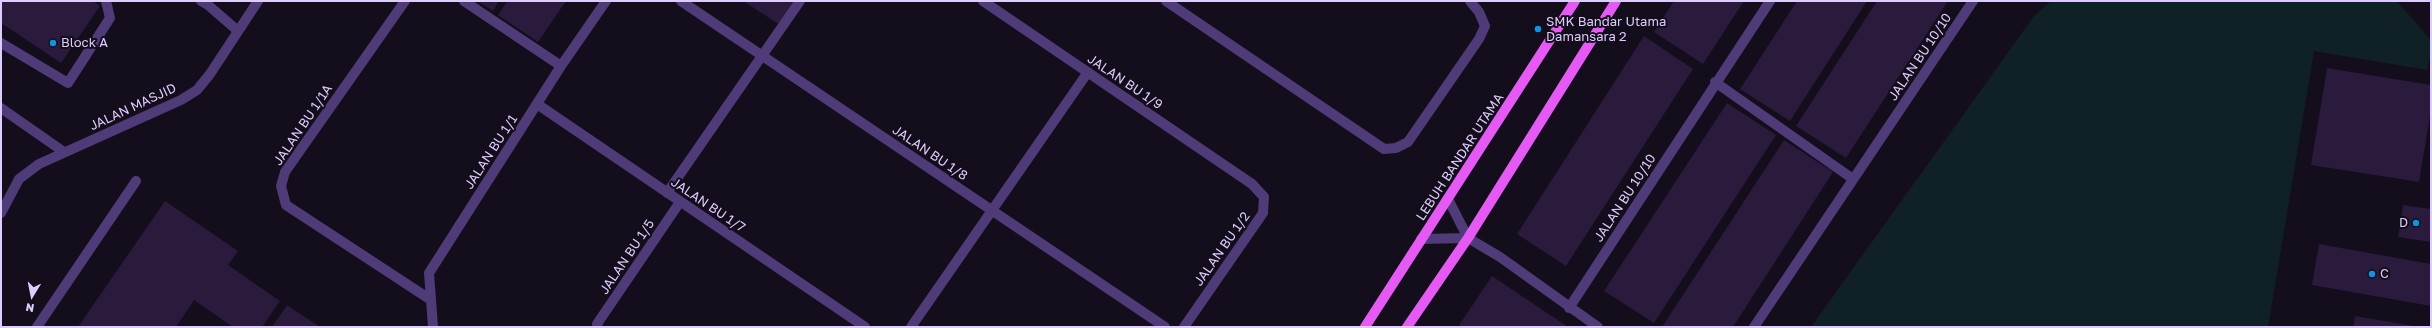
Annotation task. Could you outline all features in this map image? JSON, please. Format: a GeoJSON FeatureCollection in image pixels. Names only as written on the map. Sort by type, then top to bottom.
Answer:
{"type":"FeatureCollection","features":[{"type":"Feature","properties":{"kind":"main road","name":"LEBUH BANDAR UTAMA"},"geometry":{"type":"LineString","coordinates":[[1364,327],[1575,1]]}},
{"type":"Feature","properties":{"kind":"main road"},"geometry":{"type":"LineString","coordinates":[[1408,327],[1468,238],[1616,1]]}},
{"type":"Feature","properties":{"kind":"street"},"geometry":{"type":"LineString","coordinates":[[1,44],[68,83],[110,18],[106,1]]}},
{"type":"Feature","properties":{"kind":"street","name":"JALAN MASJID"},"geometry":{"type":"LineString","coordinates":[[1,213],[19,179],[39,164],[181,100],[197,90],[210,74],[258,1]]}},
{"type":"Feature","properties":{"kind":"street","name":"JALAN BU 1/1A"},"geometry":{"type":"LineString","coordinates":[[405,1],[285,172],[281,186],[286,204],[431,300]]}},
{"type":"Feature","properties":{"kind":"street"},"geometry":{"type":"LineString","coordinates":[[464,1],[561,66]]}},
{"type":"Feature","properties":{"kind":"street","name":"JALAN BU 1/1"},"geometry":{"type":"LineString","coordinates":[[432,327],[429,273],[561,66],[606,1]]}},
{"type":"Feature","properties":{"kind":"street","name":"JALAN BU 1/8"},"geometry":{"type":"LineString","coordinates":[[681,1],[1165,327]]}},
{"type":"Feature","properties":{"kind":"street"},"geometry":{"type":"LineString","coordinates":[[667,193],[800,1]]}},
{"type":"Feature","properties":{"kind":"street","name":"JALAN BU 1/9"},"geometry":{"type":"LineString","coordinates":[[983,1],[1252,184]]}},
{"type":"Feature","properties":{"kind":"street"},"geometry":{"type":"LineString","coordinates":[[1166,1],[1384,149],[1396,148],[1408,142],[1479,39],[1485,26],[1479,12],[1470,1]]}},
{"type":"Feature","properties":{"kind":"street","name":"JALAN BU 10/10"},"geometry":{"type":"LineString","coordinates":[[1569,308],[1715,82],[1770,1]]}},
{"type":"Feature","properties":{"kind":"street","name":"JALAN BU 10/10"},"geometry":{"type":"LineString","coordinates":[[1754,327],[1973,1]]}},
{"type":"Feature","properties":{"kind":"street"},"geometry":{"type":"LineString","coordinates":[[206,2],[238,31]]}},
{"type":"Feature","properties":{"kind":"street"},"geometry":{"type":"LineString","coordinates":[[911,327],[1088,72]]}},
{"type":"Feature","properties":{"kind":"street"},"geometry":{"type":"LineString","coordinates":[[1715,82],[1854,179]]}},
{"type":"Feature","properties":{"kind":"street","name":"JALAN BU 1/7"},"geometry":{"type":"LineString","coordinates":[[537,104],[865,327]]}},
{"type":"Feature","properties":{"kind":"street"},"geometry":{"type":"LineString","coordinates":[[1,108],[64,152]]}},
{"type":"Feature","properties":{"kind":"street"},"geometry":{"type":"LineString","coordinates":[[36,327],[136,181]]}},
{"type":"Feature","properties":{"kind":"street","name":"JALAN BU 1/2"},"geometry":{"type":"LineString","coordinates":[[1184,327],[1263,213],[1264,197],[1252,184]]}},
{"type":"Feature","properties":{"kind":"street"},"geometry":{"type":"LineString","coordinates":[[1448,199],[1468,238]]}},
{"type":"Feature","properties":{"kind":"street","name":"JALAN BU 1/5"},"geometry":{"type":"LineString","coordinates":[[598,327],[680,202]]}},
{"type":"Feature","properties":{"kind":"street"},"geometry":{"type":"LineString","coordinates":[[1421,239],[1468,238],[1500,257],[1569,308],[1598,327]]}},
{"type":"Feature","properties":{"kind":"shaded area"},"geometry":{"type":"Polygon","coordinates":[[[2051,1],[2397,1],[2431,40],[2431,53],[2427,70],[2314,51],[2268,327],[1811,327],[2034,16],[2051,1]]]}},
{"type":"Feature","properties":{"kind":"building","name":"Block A"},"geometry":{"type":"Polygon","coordinates":[[[1,1],[93,1],[100,6],[61,63],[1,23],[1,1]]]}},
{"type":"Feature","properties":{"kind":"building"},"geometry":{"type":"Polygon","coordinates":[[[477,1],[499,1],[493,11],[477,1]]]}},
{"type":"Feature","properties":{"kind":"building"},"geometry":{"type":"Polygon","coordinates":[[[507,1],[566,1],[538,42],[498,15],[507,1]]]}},
{"type":"Feature","properties":{"kind":"building"},"geometry":{"type":"Polygon","coordinates":[[[743,1],[795,1],[780,25],[743,1]]]}},
{"type":"Feature","properties":{"kind":"building"},"geometry":{"type":"Polygon","coordinates":[[[1674,1],[1744,1],[1703,64],[1654,32],[1674,1]]]}},
{"type":"Feature","properties":{"kind":"building"},"geometry":{"type":"Polygon","coordinates":[[[1797,1],[1867,1],[1790,121],[1740,89],[1797,1]]]}},
{"type":"Feature","properties":{"kind":"building"},"geometry":{"type":"Polygon","coordinates":[[[1877,1],[1948,1],[1846,158],[1796,126],[1877,1]]]}},
{"type":"Feature","properties":{"kind":"building"},"geometry":{"type":"Polygon","coordinates":[[[1644,36],[1693,69],[1566,266],[1517,234],[1644,36]]]}},
{"type":"Feature","properties":{"kind":"building"},"geometry":{"type":"Polygon","coordinates":[[[2327,68],[2431,85],[2431,110],[2419,182],[2311,165],[2327,68]]]}},
{"type":"Feature","properties":{"kind":"building"},"geometry":{"type":"Polygon","coordinates":[[[1727,103],[1776,135],[1654,323],[1604,291],[1727,103]]]}},
{"type":"Feature","properties":{"kind":"building"},"geometry":{"type":"Polygon","coordinates":[[[1784,140],[1833,172],[1733,327],[1662,327],[1784,140]]]}},
{"type":"Feature","properties":{"kind":"building"},"geometry":{"type":"Polygon","coordinates":[[[165,201],[238,251],[228,265],[280,301],[262,327],[233,327],[194,300],[176,327],[78,327],[165,201]]]}},
{"type":"Feature","properties":{"kind":"building","name":"D"},"geometry":{"type":"Polygon","coordinates":[[[2403,205],[2431,209],[2431,242],[2398,237],[2403,205]]]}},
{"type":"Feature","properties":{"kind":"building","name":"C"},"geometry":{"type":"Polygon","coordinates":[[[2319,244],[2431,264],[2431,306],[2312,285],[2319,244]]]}},
{"type":"Feature","properties":{"kind":"building"},"geometry":{"type":"Polygon","coordinates":[[[1492,276],[1568,327],[1462,327],[1459,325],[1492,276]]]}},
{"type":"Feature","properties":{"kind":"building"},"geometry":{"type":"Polygon","coordinates":[[[287,305],[320,327],[272,327],[287,305]]]}},
{"type":"Feature","properties":{"kind":"building"},"geometry":{"type":"Polygon","coordinates":[[[2355,316],[2414,326],[2414,327],[2353,327],[2355,316]]]}},
{"type":"Feature","properties":{"kind":"place","name":"SMK Bandar Utama Damansara 2"},"geometry":{"type":"Point","coordinates":[1538,29]}},
{"type":"Feature","properties":{"kind":"place","name":"Block A"},"geometry":{"type":"Point","coordinates":[53,43]}},
{"type":"Feature","properties":{"kind":"place","name":"D"},"geometry":{"type":"Point","coordinates":[2416,223]}},
{"type":"Feature","properties":{"kind":"place","name":"C"},"geometry":{"type":"Point","coordinates":[2372,274]}}]}
